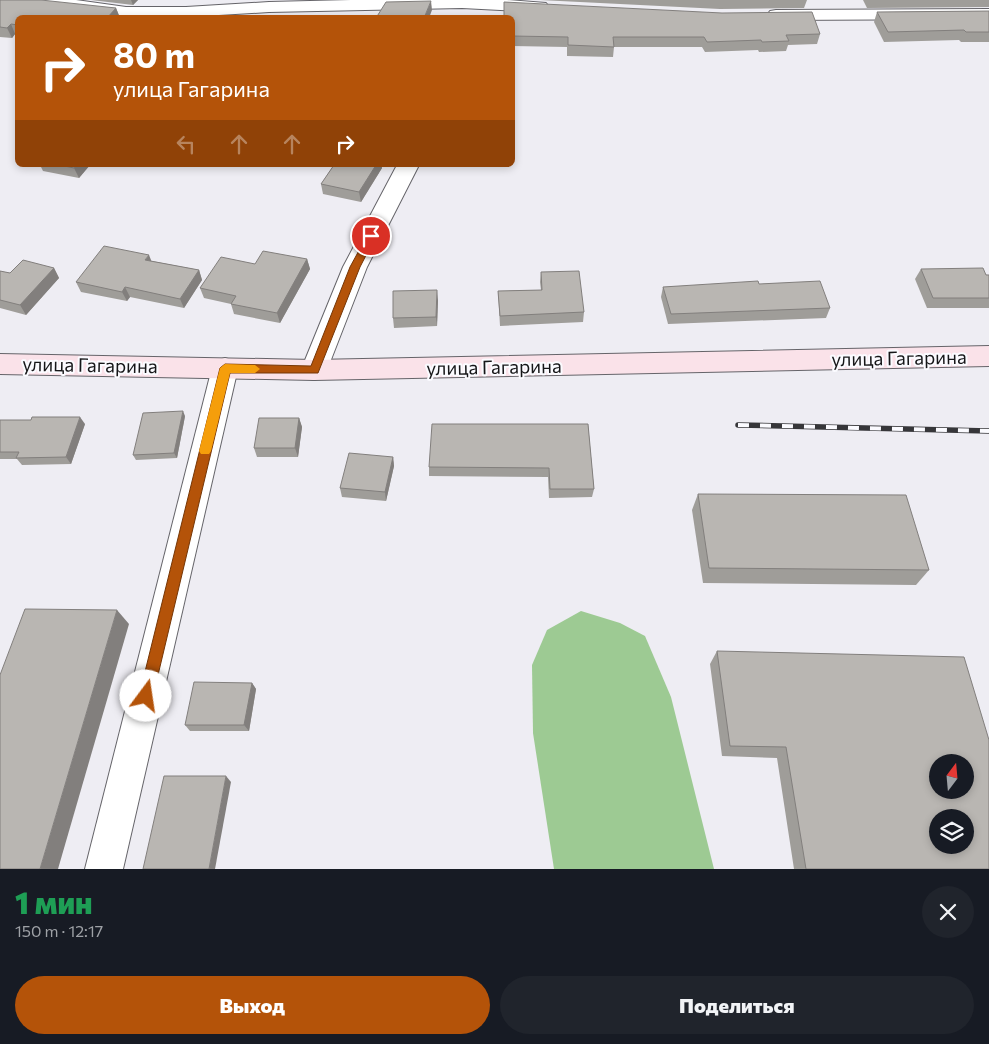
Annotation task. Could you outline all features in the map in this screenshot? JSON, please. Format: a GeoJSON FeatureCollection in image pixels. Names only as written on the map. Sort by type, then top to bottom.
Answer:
{"type":"FeatureCollection","features":[{"type":"Feature","properties":{"kind":"main road","name":"улица Гагарина"},"geometry":{"type":"LineString","coordinates":[[0,364],[314,370],[989,356]]}},
{"type":"Feature","properties":{"kind":"street"},"geometry":{"type":"LineString","coordinates":[[14,0],[66,4],[126,12],[186,12],[269,7],[561,8]]}},
{"type":"Feature","properties":{"kind":"street"},"geometry":{"type":"LineString","coordinates":[[760,16],[989,14]]}},
{"type":"Feature","properties":{"kind":"street"},"geometry":{"type":"LineString","coordinates":[[314,370],[355,267],[407,167]]}},
{"type":"Feature","properties":{"kind":"street"},"geometry":{"type":"LineString","coordinates":[[104,869],[225,368]]}},
{"type":"Feature","properties":{"kind":"green space"},"geometry":{"type":"Polygon","coordinates":[[[581,611],[620,623],[645,636],[671,697],[714,869],[554,869],[533,733],[532,665],[547,630],[581,611]]]}},
{"type":"Feature","properties":{"kind":"building"},"geometry":{"type":"Polygon","coordinates":[[[0,0],[41,0],[116,8],[110,15],[15,15],[15,25],[11,24],[7,28],[0,27],[0,0]]]}},
{"type":"Feature","properties":{"kind":"building"},"geometry":{"type":"Polygon","coordinates":[[[431,1],[425,15],[378,15],[386,2],[431,1]]]}},
{"type":"Feature","properties":{"kind":"building"},"geometry":{"type":"Polygon","coordinates":[[[504,2],[722,13],[812,12],[820,34],[786,35],[789,41],[762,42],[761,40],[707,42],[704,37],[613,37],[614,47],[568,45],[568,37],[515,36],[515,15],[504,15],[504,2]]]}},
{"type":"Feature","properties":{"kind":"building"},"geometry":{"type":"Polygon","coordinates":[[[989,11],[989,32],[966,32],[964,30],[888,32],[877,12],[989,11]]]}},
{"type":"Feature","properties":{"kind":"building"},"geometry":{"type":"Polygon","coordinates":[[[333,167],[375,167],[359,192],[321,184],[333,167]]]}},
{"type":"Feature","properties":{"kind":"building"},"geometry":{"type":"Polygon","coordinates":[[[104,246],[149,255],[145,260],[199,270],[180,299],[125,287],[122,292],[76,282],[104,246]]]}},
{"type":"Feature","properties":{"kind":"building"},"geometry":{"type":"Polygon","coordinates":[[[263,251],[307,259],[277,313],[231,304],[236,296],[200,288],[221,257],[255,264],[263,251]]]}},
{"type":"Feature","properties":{"kind":"building"},"geometry":{"type":"Polygon","coordinates":[[[23,260],[54,268],[20,305],[0,300],[0,271],[10,273],[23,260]]]}},
{"type":"Feature","properties":{"kind":"building"},"geometry":{"type":"Polygon","coordinates":[[[983,268],[986,275],[989,275],[989,298],[933,298],[921,269],[983,268]]]}},
{"type":"Feature","properties":{"kind":"building"},"geometry":{"type":"Polygon","coordinates":[[[579,271],[584,312],[500,316],[498,291],[542,290],[541,272],[579,271]]]}},
{"type":"Feature","properties":{"kind":"building"},"geometry":{"type":"Polygon","coordinates":[[[758,281],[759,284],[820,281],[830,308],[671,314],[663,287],[758,281]]]}},
{"type":"Feature","properties":{"kind":"building"},"geometry":{"type":"Polygon","coordinates":[[[437,290],[436,317],[393,318],[393,291],[437,290]]]}},
{"type":"Feature","properties":{"kind":"building"},"geometry":{"type":"Polygon","coordinates":[[[183,411],[174,453],[133,455],[143,413],[183,411]]]}},
{"type":"Feature","properties":{"kind":"building"},"geometry":{"type":"Polygon","coordinates":[[[32,417],[80,417],[66,457],[16,458],[19,452],[0,452],[0,420],[31,420],[32,417]]]}},
{"type":"Feature","properties":{"kind":"building"},"geometry":{"type":"Polygon","coordinates":[[[259,418],[299,418],[295,448],[254,448],[259,418]]]}},
{"type":"Feature","properties":{"kind":"building"},"geometry":{"type":"Polygon","coordinates":[[[432,424],[588,424],[594,489],[550,489],[549,468],[429,467],[432,424]]]}},
{"type":"Feature","properties":{"kind":"building"},"geometry":{"type":"Polygon","coordinates":[[[349,453],[393,457],[385,492],[340,488],[349,453]]]}},
{"type":"Feature","properties":{"kind":"building"},"geometry":{"type":"Polygon","coordinates":[[[698,494],[906,495],[929,570],[709,568],[698,494]]]}},
{"type":"Feature","properties":{"kind":"building"},"geometry":{"type":"Polygon","coordinates":[[[25,609],[117,610],[40,869],[0,869],[0,675],[25,609]]]}},
{"type":"Feature","properties":{"kind":"building"},"geometry":{"type":"Polygon","coordinates":[[[717,651],[964,657],[989,740],[989,869],[806,869],[786,747],[730,746],[717,651]]]}},
{"type":"Feature","properties":{"kind":"building"},"geometry":{"type":"Polygon","coordinates":[[[194,682],[252,683],[244,725],[185,725],[194,682]]]}},
{"type":"Feature","properties":{"kind":"building"},"geometry":{"type":"Polygon","coordinates":[[[164,776],[226,776],[209,869],[143,869],[164,776]]]}},
{"type":"Feature","properties":{"kind":"railway"},"geometry":{"type":"LineString","coordinates":[[738,425],[989,431]]}},
{"type":"Feature","properties":{"kind":"slow traffic"},"geometry":{"type":"LineString","coordinates":[[205,451],[225,368],[255,369]]}},
{"type":"Feature","properties":{"kind":"route"},"geometry":{"type":"LineString","coordinates":[[146,696],[225,368],[314,370],[355,267],[371,236]]}}]}
